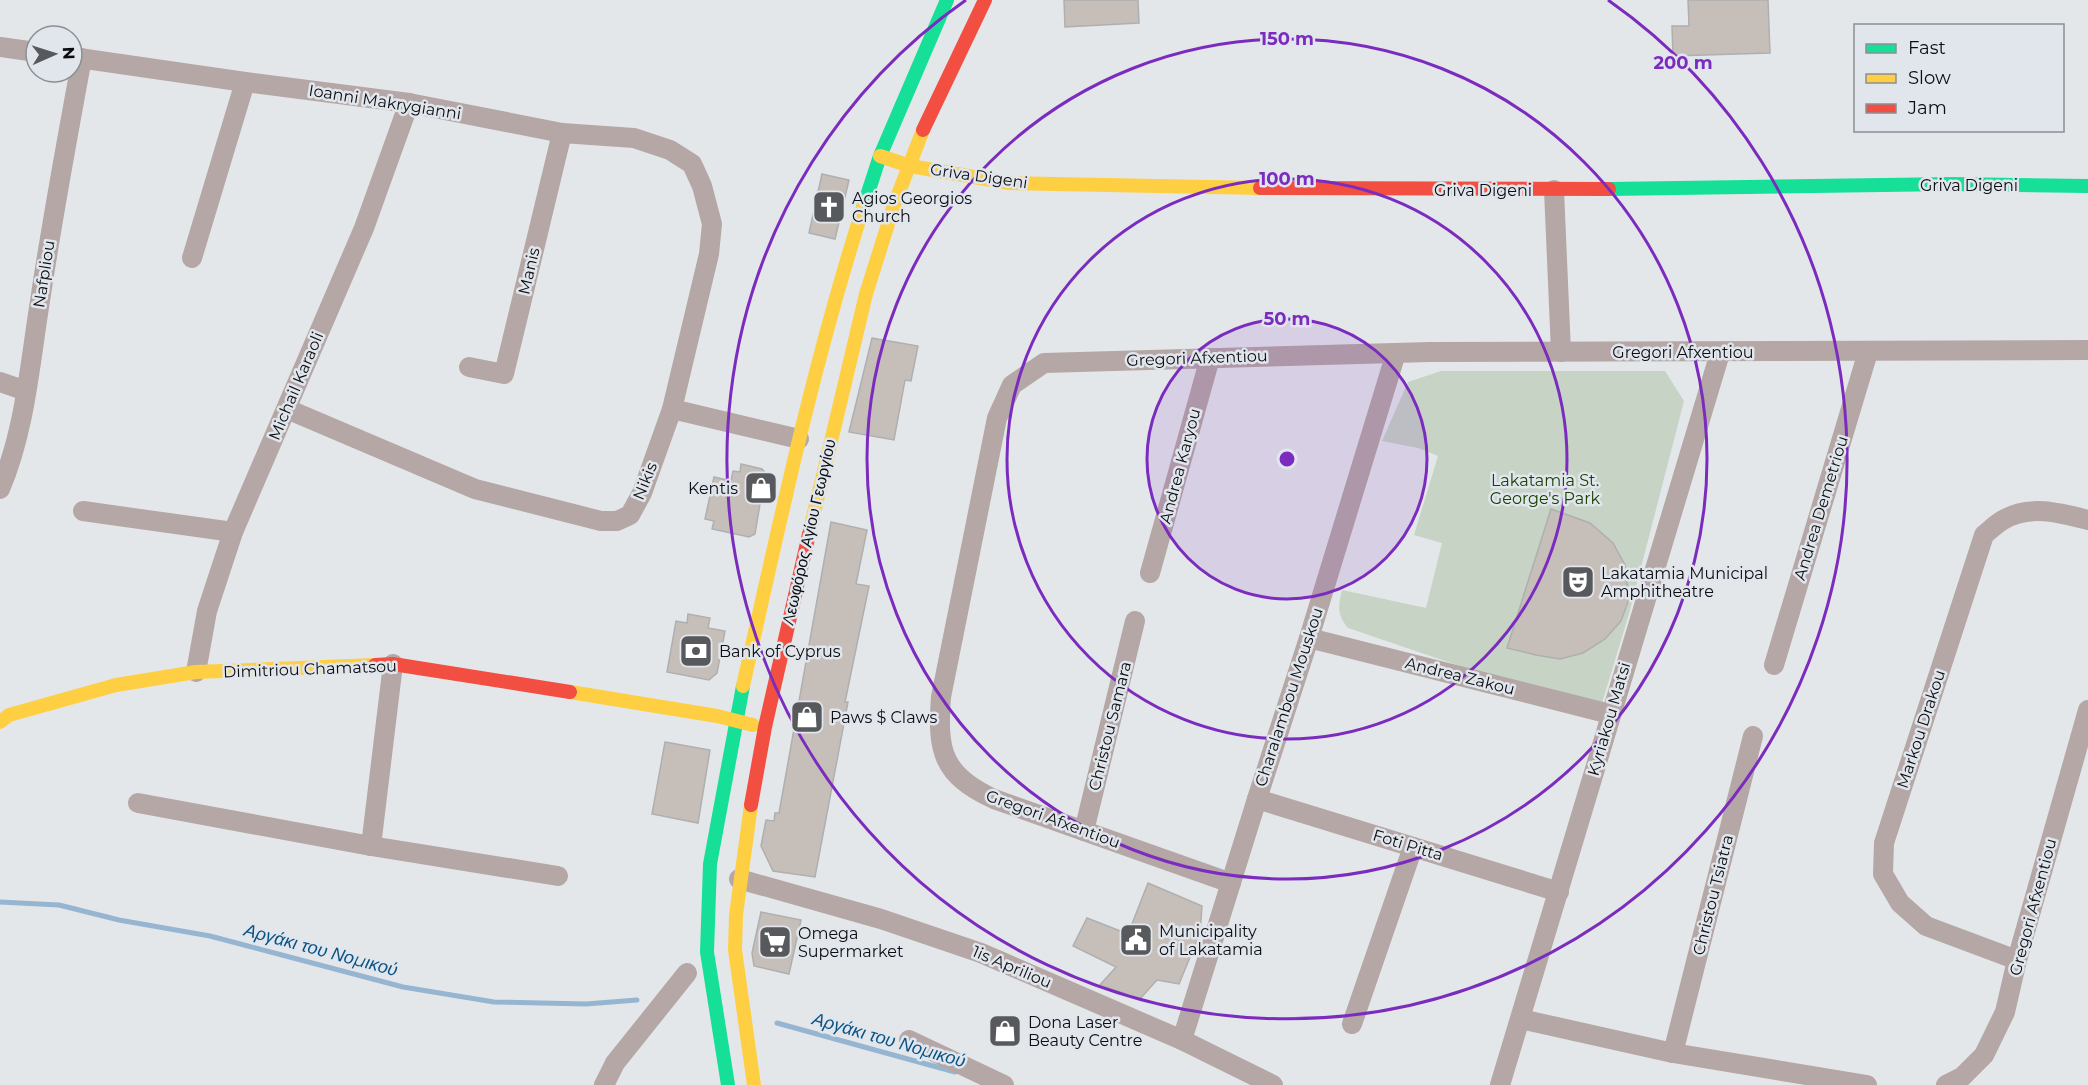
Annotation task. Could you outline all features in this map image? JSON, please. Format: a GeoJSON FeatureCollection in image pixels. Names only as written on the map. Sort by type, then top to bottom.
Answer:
{"type":"FeatureCollection","features":[{"type":"Feature","properties":{"kind":"main road","name":"Λεωφόρος Αγίου Γεωργίου"},"geometry":{"type":"LineString","coordinates":[[728,1085],[707,952],[710,864],[735,720],[799,439],[837,289],[880,156],[947,0]]}},
{"type":"Feature","properties":{"kind":"main road","name":"Λεωφόρος Αγίου Γεωργίου"},"geometry":{"type":"LineString","coordinates":[[754,1085],[735,950],[739,879],[765,727],[844,379],[867,294],[894,205],[930,113],[985,0]]}},
{"type":"Feature","properties":{"kind":"main road","name":"Griva Digeni"},"geometry":{"type":"LineString","coordinates":[[880,156],[909,166],[1009,183],[1197,188],[1554,190],[1952,184],[2088,186]]}},
{"type":"Feature","properties":{"kind":"main road","name":"Dimitriou Chamatsou"},"geometry":{"type":"LineString","coordinates":[[0,722],[9,715],[116,685],[196,672],[393,664],[629,701],[765,727]]}},
{"type":"Feature","properties":{"kind":"street"},"geometry":{"type":"LineString","coordinates":[[0,47],[24,50]]}},
{"type":"Feature","properties":{"kind":"street","name":"Ioanni Makrygianni"},"geometry":{"type":"LineString","coordinates":[[84,59],[409,103],[562,133],[634,138],[670,150],[692,164]]}},
{"type":"Feature","properties":{"kind":"street"},"geometry":{"type":"LineString","coordinates":[[192,258],[245,82]]}},
{"type":"Feature","properties":{"kind":"street","name":"Nafpliou"},"geometry":{"type":"LineString","coordinates":[[0,489],[9,469],[26,391],[73,84]]}},
{"type":"Feature","properties":{"kind":"street","name":"Michail Karaoli"},"geometry":{"type":"LineString","coordinates":[[196,672],[207,611],[233,532],[364,228],[409,103]]}},
{"type":"Feature","properties":{"kind":"street","name":"Manis"},"geometry":{"type":"LineString","coordinates":[[469,367],[504,374],[562,133]]}},
{"type":"Feature","properties":{"kind":"street","name":"Nikis"},"geometry":{"type":"LineString","coordinates":[[287,409],[475,489],[601,521],[617,520],[630,515],[642,493],[672,409],[709,254],[712,224],[702,186],[692,164]]}},
{"type":"Feature","properties":{"kind":"street"},"geometry":{"type":"LineString","coordinates":[[1554,190],[1561,352]]}},
{"type":"Feature","properties":{"kind":"street","name":"Gregori Afxentiou"},"geometry":{"type":"LineString","coordinates":[[1231,883],[994,799],[972,789],[951,770],[943,752],[939,726],[941,697],[997,418],[1012,385],[1044,363],[1396,353],[2088,350]]}},
{"type":"Feature","properties":{"kind":"street","name":"Andrea Demetriou"},"geometry":{"type":"LineString","coordinates":[[1774,665],[1868,352]]}},
{"type":"Feature","properties":{"kind":"street","name":"Charalambou Mouskou"},"geometry":{"type":"LineString","coordinates":[[1182,1040],[1396,353]]}},
{"type":"Feature","properties":{"kind":"street","name":"Kyriakou Matsi"},"geometry":{"type":"LineString","coordinates":[[1500,1085],[1720,353]]}},
{"type":"Feature","properties":{"kind":"street","name":"Andrea Karyou"},"geometry":{"type":"LineString","coordinates":[[1150,573],[1209,358]]}},
{"type":"Feature","properties":{"kind":"street"},"geometry":{"type":"LineString","coordinates":[[0,382],[26,391]]}},
{"type":"Feature","properties":{"kind":"street"},"geometry":{"type":"LineString","coordinates":[[672,409],[799,439]]}},
{"type":"Feature","properties":{"kind":"street"},"geometry":{"type":"LineString","coordinates":[[83,511],[233,532]]}},
{"type":"Feature","properties":{"kind":"street","name":"Markou Drakou"},"geometry":{"type":"LineString","coordinates":[[2018,960],[1926,926],[1900,903],[1883,874],[1884,843],[1984,535],[2004,519],[2031,511],[2058,512],[2088,520]]}},
{"type":"Feature","properties":{"kind":"street","name":"Christou Samara"},"geometry":{"type":"LineString","coordinates":[[1084,831],[1135,621]]}},
{"type":"Feature","properties":{"kind":"street","name":"Andrea Zakou"},"geometry":{"type":"LineString","coordinates":[[1309,638],[1610,714]]}},
{"type":"Feature","properties":{"kind":"street"},"geometry":{"type":"LineString","coordinates":[[371,846],[393,664]]}},
{"type":"Feature","properties":{"kind":"street","name":"Gregori Afxentiou"},"geometry":{"type":"LineString","coordinates":[[1946,1085],[1962,1077],[1984,1055],[2005,1012],[2088,710]]}},
{"type":"Feature","properties":{"kind":"street","name":"Christou Tsiatra"},"geometry":{"type":"LineString","coordinates":[[1673,1053],[1753,736]]}},
{"type":"Feature","properties":{"kind":"street","name":"Foti Pitta"},"geometry":{"type":"LineString","coordinates":[[1257,799],[1559,892]]}},
{"type":"Feature","properties":{"kind":"street"},"geometry":{"type":"LineString","coordinates":[[138,803],[371,846],[558,876]]}},
{"type":"Feature","properties":{"kind":"street"},"geometry":{"type":"LineString","coordinates":[[1352,1024],[1413,847]]}},
{"type":"Feature","properties":{"kind":"street","name":"1is Apriliou"},"geometry":{"type":"LineString","coordinates":[[739,879],[881,919],[981,953],[1182,1040],[1274,1085]]}},
{"type":"Feature","properties":{"kind":"street"},"geometry":{"type":"LineString","coordinates":[[604,1085],[615,1063],[687,973]]}},
{"type":"Feature","properties":{"kind":"street"},"geometry":{"type":"LineString","coordinates":[[1521,1019],[1673,1053],[1867,1085]]}},
{"type":"Feature","properties":{"kind":"street"},"geometry":{"type":"LineString","coordinates":[[909,1040],[1004,1085]]}},
{"type":"Feature","properties":{"kind":"green space","name":"Lakatamia St. George's Park"},"geometry":{"type":"Polygon","coordinates":[[[1441,371],[1665,371],[1684,401],[1629,614],[1602,703],[1495,678],[1348,628],[1342,619],[1339,606],[1342,590],[1426,608],[1442,543],[1414,535],[1438,456],[1418,448],[1382,441],[1408,382],[1441,371]]]}},
{"type":"Feature","properties":{"kind":"building"},"geometry":{"type":"Polygon","coordinates":[[[1064,0],[1138,0],[1139,23],[1065,27],[1064,0]]]}},
{"type":"Feature","properties":{"kind":"building"},"geometry":{"type":"Polygon","coordinates":[[[1688,0],[1768,0],[1770,53],[1673,56],[1672,26],[1689,26],[1688,0]]]}},
{"type":"Feature","properties":{"kind":"building","name":"Agios Georgios Church"},"geometry":{"type":"Polygon","coordinates":[[[822,174],[849,180],[835,239],[809,233],[822,174]]]}},
{"type":"Feature","properties":{"kind":"building"},"geometry":{"type":"Polygon","coordinates":[[[872,338],[918,346],[911,381],[905,380],[894,440],[849,432],[872,338]]]}},
{"type":"Feature","properties":{"kind":"building"},"geometry":{"type":"Polygon","coordinates":[[[741,464],[762,469],[767,475],[764,482],[770,491],[761,498],[755,534],[749,537],[712,529],[714,521],[705,519],[714,477],[731,481],[733,471],[740,472],[741,464]]]}},
{"type":"Feature","properties":{"kind":"building","name":"Lakatamia Municipal Amphitheatre"},"geometry":{"type":"Polygon","coordinates":[[[1551,509],[1590,523],[1613,543],[1625,565],[1629,599],[1621,621],[1605,639],[1583,653],[1560,659],[1507,648],[1551,509]]]}},
{"type":"Feature","properties":{"kind":"building"},"geometry":{"type":"Polygon","coordinates":[[[831,522],[867,530],[856,584],[869,586],[845,702],[848,702],[815,877],[773,871],[761,846],[766,820],[774,821],[775,813],[779,813],[831,522]]]}},
{"type":"Feature","properties":{"kind":"building","name":"Bank of Cyprus"},"geometry":{"type":"Polygon","coordinates":[[[688,614],[710,618],[708,628],[725,631],[717,673],[709,680],[667,672],[676,621],[687,623],[688,614]]]}},
{"type":"Feature","properties":{"kind":"building"},"geometry":{"type":"Polygon","coordinates":[[[665,742],[710,750],[698,823],[652,814],[665,742]]]}},
{"type":"Feature","properties":{"kind":"building","name":"Municipality of Lakatamia"},"geometry":{"type":"Polygon","coordinates":[[[1148,883],[1202,906],[1200,933],[1179,984],[1157,980],[1140,999],[1100,985],[1116,967],[1073,946],[1087,918],[1128,934],[1148,883]]]}},
{"type":"Feature","properties":{"kind":"building","name":"Omega Supermarket"},"geometry":{"type":"Polygon","coordinates":[[[761,912],[801,920],[789,974],[754,966],[752,953],[761,912]]]}},
{"type":"Feature","properties":{"kind":"waterway","name":"Αργάκι του Νομικού"},"geometry":{"type":"LineString","coordinates":[[0,902],[59,905],[119,920],[210,936],[403,987],[494,1002],[586,1004],[637,1000]]}},
{"type":"Feature","properties":{"kind":"waterway","name":"Αργάκι του Νομικού"},"geometry":{"type":"LineString","coordinates":[[777,1023],[955,1072]]}},
{"type":"Feature","properties":{"kind":"traffic: fast"},"geometry":{"type":"LineString","coordinates":[[863,208],[880,156],[947,0]]}},
{"type":"Feature","properties":{"kind":"traffic: fast"},"geometry":{"type":"LineString","coordinates":[[1609,189],[1952,184],[2088,186]]}},
{"type":"Feature","properties":{"kind":"traffic: fast"},"geometry":{"type":"LineString","coordinates":[[728,1085],[707,952],[710,864],[743,686]]}},
{"type":"Feature","properties":{"kind":"traffic: slow"},"geometry":{"type":"LineString","coordinates":[[809,534],[866,294],[894,205],[923,130]]}},
{"type":"Feature","properties":{"kind":"traffic: slow"},"geometry":{"type":"LineString","coordinates":[[880,156],[910,166],[1009,183],[1260,188]]}},
{"type":"Feature","properties":{"kind":"traffic: slow"},"geometry":{"type":"LineString","coordinates":[[743,686],[813,385],[863,208]]}},
{"type":"Feature","properties":{"kind":"traffic: slow"},"geometry":{"type":"LineString","coordinates":[[0,722],[9,715],[116,685],[196,672],[375,665]]}},
{"type":"Feature","properties":{"kind":"traffic: slow"},"geometry":{"type":"LineString","coordinates":[[570,692],[717,716],[753,725]]}},
{"type":"Feature","properties":{"kind":"traffic: slow"},"geometry":{"type":"LineString","coordinates":[[751,805],[736,915],[735,950],[754,1085]]}},
{"type":"Feature","properties":{"kind":"traffic: jam"},"geometry":{"type":"LineString","coordinates":[[923,130],[985,0]]}},
{"type":"Feature","properties":{"kind":"traffic: jam"},"geometry":{"type":"LineString","coordinates":[[1260,188],[1609,189]]}},
{"type":"Feature","properties":{"kind":"traffic: jam"},"geometry":{"type":"LineString","coordinates":[[751,805],[765,727],[809,534]]}},
{"type":"Feature","properties":{"kind":"traffic: jam"},"geometry":{"type":"LineString","coordinates":[[375,665],[393,664],[570,692]]}},
{"type":"Feature","properties":{"kind":"place","name":"Agios Georgios Church"},"geometry":{"type":"Point","coordinates":[829,207]}},
{"type":"Feature","properties":{"kind":"place","name":"Kentis"},"geometry":{"type":"Point","coordinates":[761,488]}},
{"type":"Feature","properties":{"kind":"place","name":"Lakatamia Municipal Amphitheatre"},"geometry":{"type":"Point","coordinates":[1578,582]}},
{"type":"Feature","properties":{"kind":"place","name":"Bank of Cyprus"},"geometry":{"type":"Point","coordinates":[696,651]}},
{"type":"Feature","properties":{"kind":"place","name":"Paws $ Claws"},"geometry":{"type":"Point","coordinates":[807,717]}},
{"type":"Feature","properties":{"kind":"place","name":"Municipality of Lakatamia"},"geometry":{"type":"Point","coordinates":[1136,940]}},
{"type":"Feature","properties":{"kind":"place","name":"Omega Supermarket"},"geometry":{"type":"Point","coordinates":[775,942]}},
{"type":"Feature","properties":{"kind":"place","name":"Dona Laser Beauty Centre"},"geometry":{"type":"Point","coordinates":[1005,1031]}}]}
